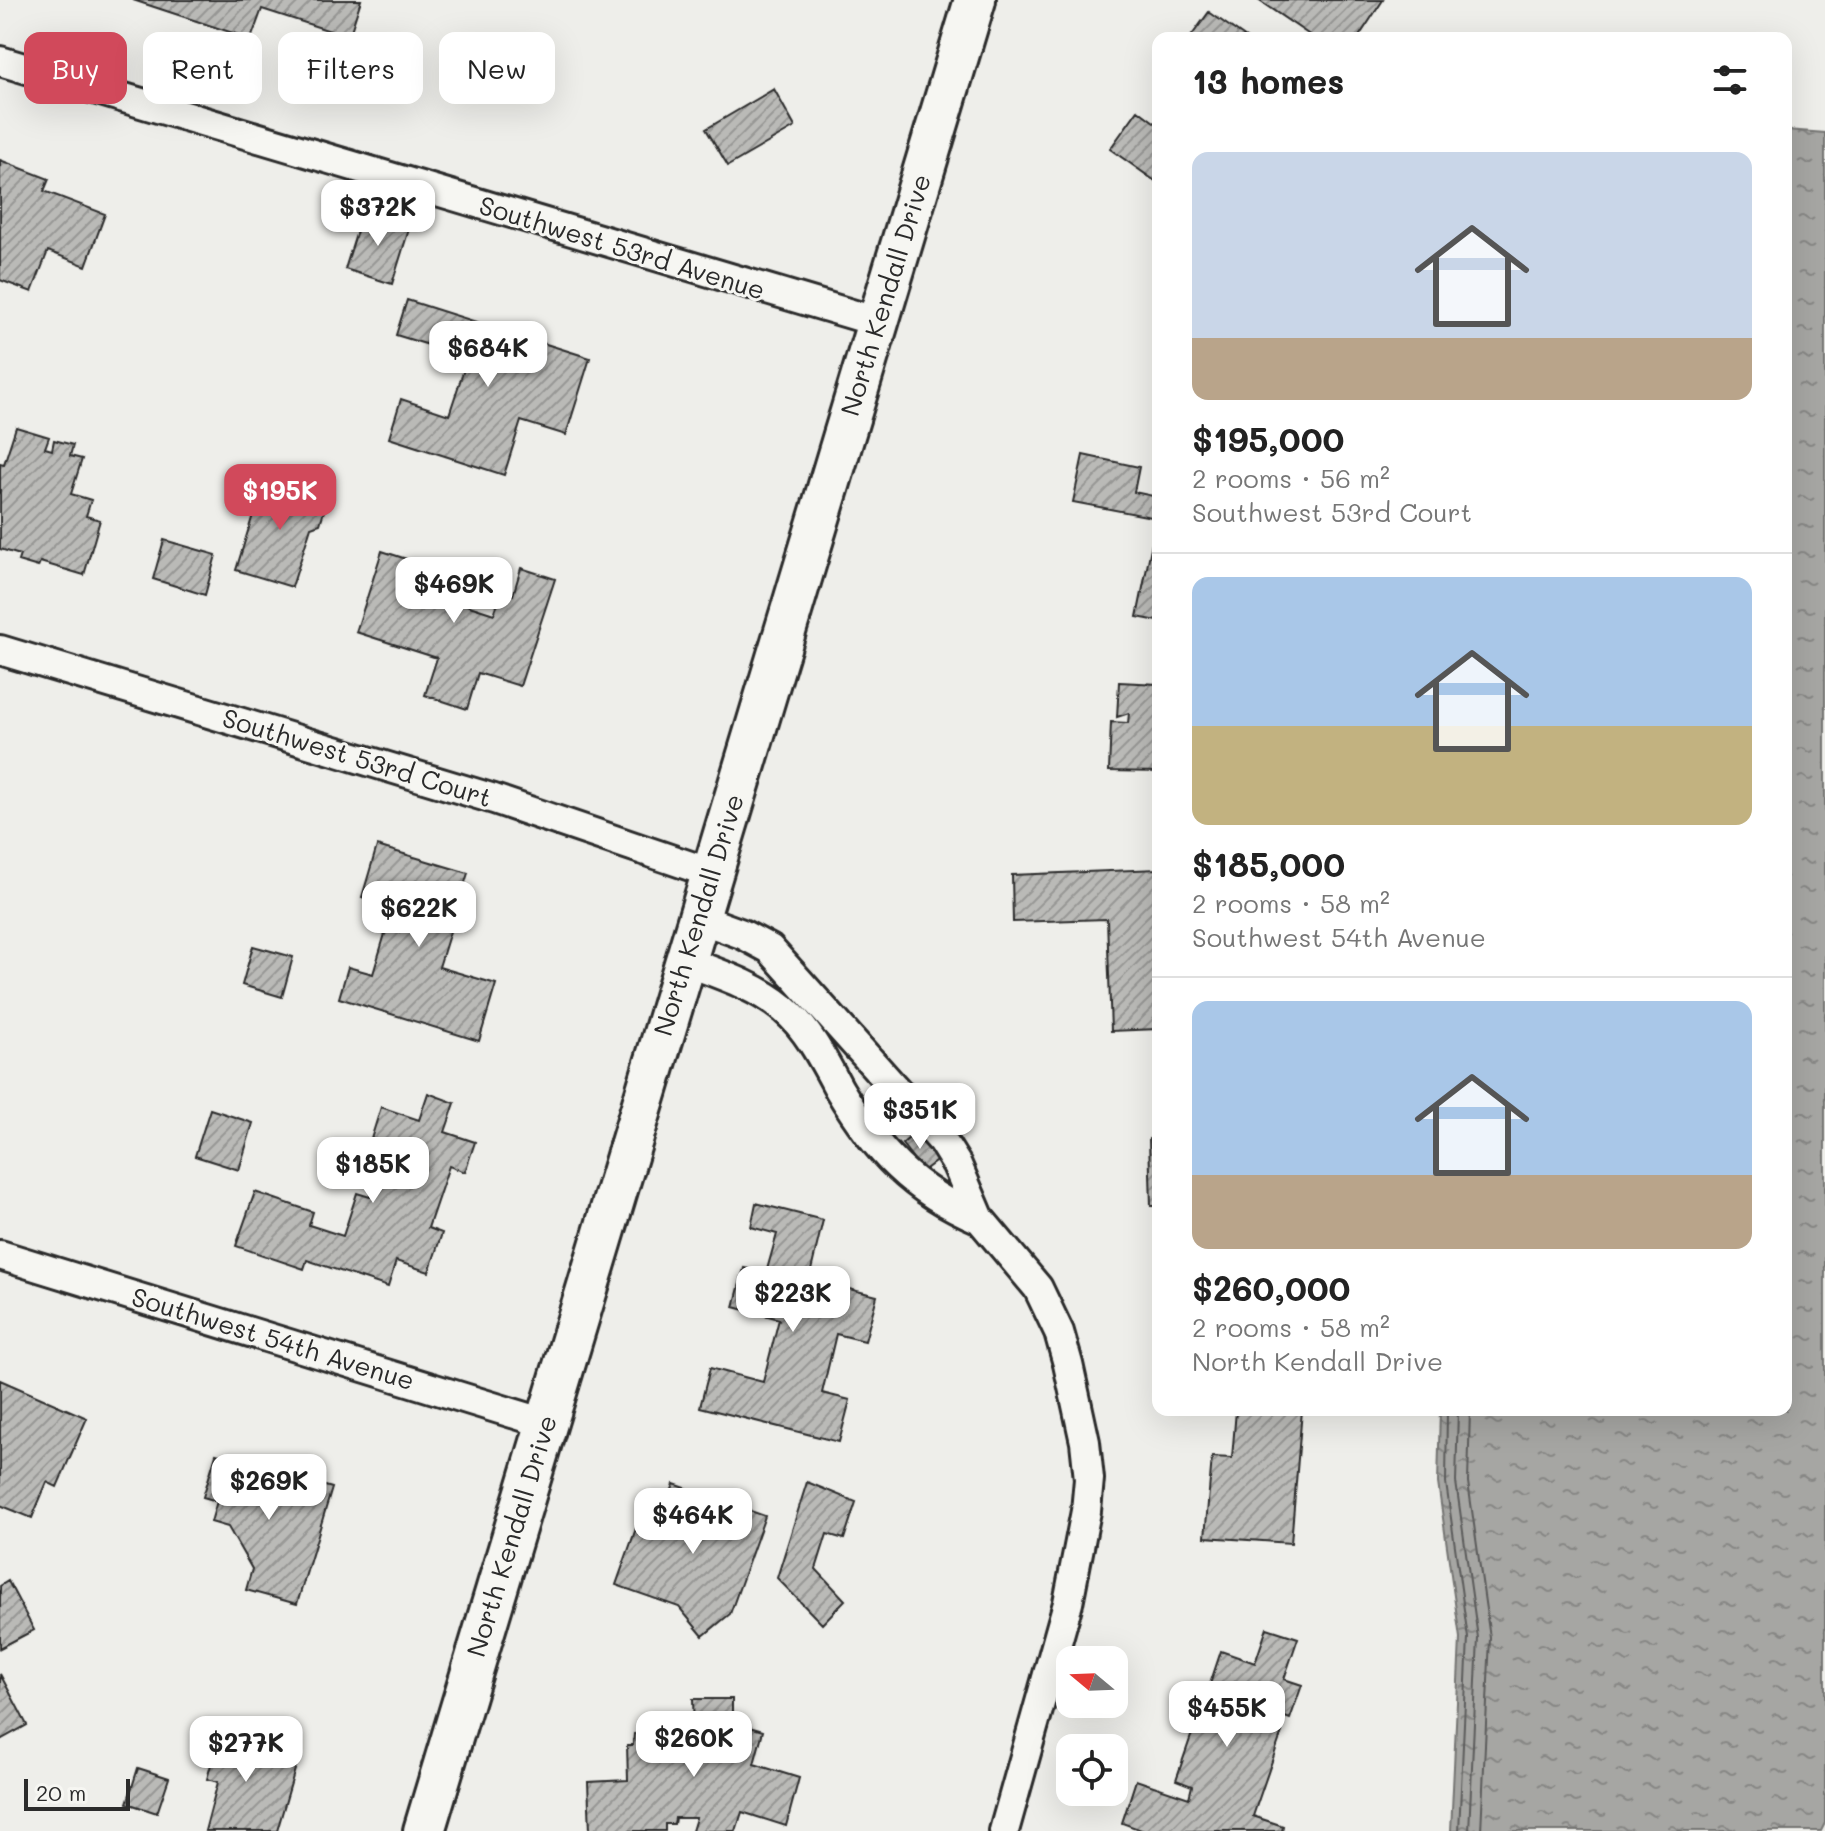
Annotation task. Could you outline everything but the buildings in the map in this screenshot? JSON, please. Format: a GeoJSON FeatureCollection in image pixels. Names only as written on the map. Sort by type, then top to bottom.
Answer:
{"type":"FeatureCollection","features":[{"type":"Feature","properties":{"kind":"street","name":"North Kendall Drive"},"geometry":{"type":"LineString","coordinates":[[424,1831],[975,0]]}},
{"type":"Feature","properties":{"kind":"street","name":"Southwest 53rd Avenue"},"geometry":{"type":"LineString","coordinates":[[0,61],[878,322]]}},
{"type":"Feature","properties":{"kind":"street","name":"Southwest 53rd Court"},"geometry":{"type":"LineString","coordinates":[[0,650],[494,799],[711,873]]}},
{"type":"Feature","properties":{"kind":"street"},"geometry":{"type":"LineString","coordinates":[[698,918],[751,938],[777,956],[942,1141],[957,1165],[980,1219],[1038,1288],[1059,1332],[1078,1403],[1089,1479],[1076,1572],[1004,1831]]}},
{"type":"Feature","properties":{"kind":"street"},"geometry":{"type":"LineString","coordinates":[[685,961],[747,985],[783,1008],[818,1052],[854,1114],[905,1176],[945,1204],[980,1219]]}},
{"type":"Feature","properties":{"kind":"street","name":"Southwest 54th Avenue"},"geometry":{"type":"LineString","coordinates":[[0,1255],[545,1423]]}},
{"type":"Feature","properties":{"kind":"water"},"geometry":{"type":"Polygon","coordinates":[[[1792,130],[1825,133],[1825,1823],[1821,1831],[1451,1831],[1460,1638],[1438,1483],[1440,1416],[1792,1416],[1792,130]]]}}]}
